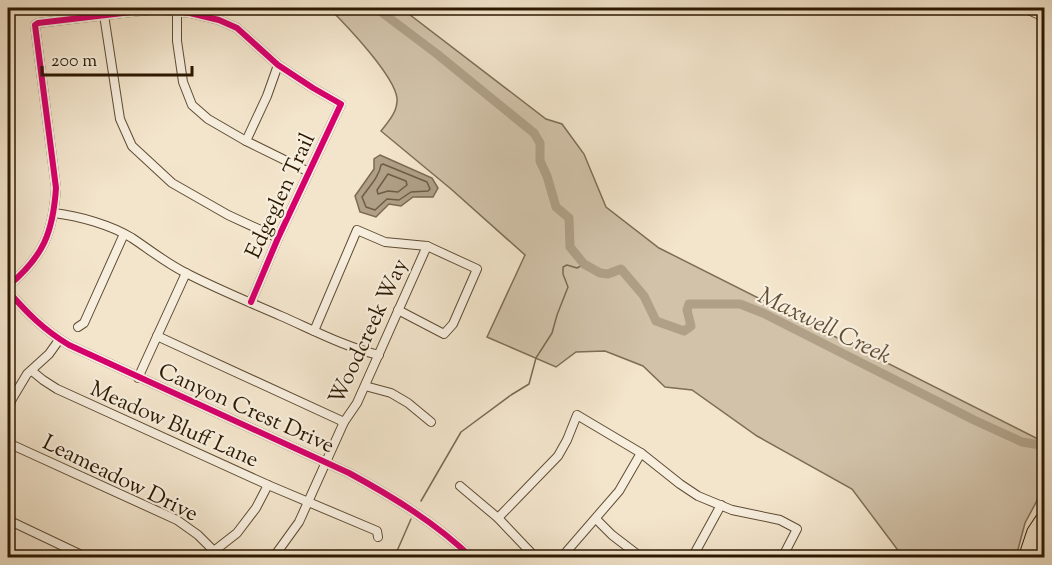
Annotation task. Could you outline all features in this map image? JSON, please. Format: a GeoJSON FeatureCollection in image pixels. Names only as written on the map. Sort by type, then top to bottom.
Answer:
{"type":"FeatureCollection","features":[{"type":"Feature","properties":{"kind":"main road"},"geometry":{"type":"LineString","coordinates":[[1023,558],[1032,531],[1043,515]]}},
{"type":"Feature","properties":{"kind":"main road"},"geometry":{"type":"LineString","coordinates":[[1032,558],[1043,515]]}},
{"type":"Feature","properties":{"kind":"street"},"geometry":{"type":"LineString","coordinates":[[1024,8],[1044,17]]}},
{"type":"Feature","properties":{"kind":"street"},"geometry":{"type":"LineString","coordinates":[[8,289],[44,244],[54,213],[56,188],[35,25],[38,23],[157,9],[219,20],[237,28],[278,65],[267,96],[246,141]]}},
{"type":"Feature","properties":{"kind":"street"},"geometry":{"type":"LineString","coordinates":[[177,12],[177,41],[183,82],[192,105],[208,119],[246,141],[309,171]]}},
{"type":"Feature","properties":{"kind":"street"},"geometry":{"type":"LineString","coordinates":[[104,15],[120,118],[132,146],[172,183],[228,215],[278,238]]}},
{"type":"Feature","properties":{"kind":"street","name":"Edgeglen Trail"},"geometry":{"type":"LineString","coordinates":[[251,302],[278,238],[341,104],[278,65]]}},
{"type":"Feature","properties":{"kind":"street"},"geometry":{"type":"LineString","coordinates":[[54,213],[87,220],[124,234],[186,273],[314,331],[379,355]]}},
{"type":"Feature","properties":{"kind":"street"},"geometry":{"type":"LineString","coordinates":[[314,331],[357,230],[385,242],[427,246],[477,269],[453,324],[444,334],[398,310]]}},
{"type":"Feature","properties":{"kind":"street"},"geometry":{"type":"LineString","coordinates":[[78,327],[84,323],[124,234]]}},
{"type":"Feature","properties":{"kind":"street","name":"Woodcreek Way"},"geometry":{"type":"LineString","coordinates":[[273,558],[299,522],[344,422],[365,386],[427,246]]}},
{"type":"Feature","properties":{"kind":"street"},"geometry":{"type":"LineString","coordinates":[[138,378],[186,273]]}},
{"type":"Feature","properties":{"kind":"street","name":"Canyon Crest Drive"},"geometry":{"type":"LineString","coordinates":[[8,289],[29,316],[59,340],[349,473],[412,510],[438,528],[472,558]]}},
{"type":"Feature","properties":{"kind":"street"},"geometry":{"type":"LineString","coordinates":[[157,336],[344,422]]}},
{"type":"Feature","properties":{"kind":"street"},"geometry":{"type":"LineString","coordinates":[[8,408],[27,374],[49,354],[59,340]]}},
{"type":"Feature","properties":{"kind":"street","name":"Meadow Bluff Lane"},"geometry":{"type":"LineString","coordinates":[[32,371],[57,389],[268,485],[376,531],[378,537]]}},
{"type":"Feature","properties":{"kind":"street"},"geometry":{"type":"LineString","coordinates":[[365,386],[391,393],[408,403],[431,422]]}},
{"type":"Feature","properties":{"kind":"street"},"geometry":{"type":"LineString","coordinates":[[498,518],[558,456],[577,415],[641,453],[698,496],[732,510],[780,520],[797,529],[782,558]]}},
{"type":"Feature","properties":{"kind":"street","name":"Leameadow Drive"},"geometry":{"type":"LineString","coordinates":[[8,443],[177,520],[198,535],[214,551]]}},
{"type":"Feature","properties":{"kind":"street"},"geometry":{"type":"LineString","coordinates":[[561,558],[620,491],[641,453]]}},
{"type":"Feature","properties":{"kind":"street"},"geometry":{"type":"LineString","coordinates":[[205,558],[237,533],[256,508],[268,485]]}},
{"type":"Feature","properties":{"kind":"street"},"geometry":{"type":"LineString","coordinates":[[460,486],[498,518],[536,558]]}},
{"type":"Feature","properties":{"kind":"street"},"geometry":{"type":"LineString","coordinates":[[692,558],[721,505]]}},
{"type":"Feature","properties":{"kind":"street"},"geometry":{"type":"LineString","coordinates":[[596,519],[612,535],[642,558]]}},
{"type":"Feature","properties":{"kind":"street"},"geometry":{"type":"LineString","coordinates":[[8,520],[88,558]]}},
{"type":"Feature","properties":{"kind":"street"},"geometry":{"type":"LineString","coordinates":[[520,558],[528,550]]}},
{"type":"Feature","properties":{"kind":"shaded area"},"geometry":{"type":"Polygon","coordinates":[[[329,8],[401,8],[546,119],[562,124],[584,154],[606,207],[659,248],[1044,442],[1044,482],[1041,493],[1025,523],[1016,557],[903,557],[852,489],[757,436],[692,390],[665,387],[643,366],[605,351],[576,352],[556,367],[487,337],[525,255],[381,131],[396,107],[397,98],[394,88],[379,64],[329,8]]]}},
{"type":"Feature","properties":{"kind":"water"},"geometry":{"type":"Polygon","coordinates":[[[380,155],[432,178],[438,188],[433,197],[413,197],[401,206],[389,204],[376,217],[360,212],[355,196],[374,169],[374,159],[380,155]]]}},
{"type":"Feature","properties":{"kind":"waterway","name":"Maxwell Creek"},"geometry":{"type":"LineString","coordinates":[[376,8],[534,133],[540,143],[540,161],[556,207],[569,218],[570,247],[584,264],[600,273],[608,274],[621,269],[644,296],[656,321],[684,331],[691,326],[687,310],[689,304],[740,304],[763,313],[974,420],[1022,442],[1040,445],[1044,448]]}},
{"type":"Feature","properties":{"kind":"waterway"},"geometry":{"type":"LineString","coordinates":[[421,501],[461,432],[529,384],[536,358],[552,333],[568,287],[563,267],[567,265],[577,268],[584,264]]}},
{"type":"Feature","properties":{"kind":"waterway"},"geometry":{"type":"LineString","coordinates":[[396,558],[411,519]]}},
{"type":"Feature","properties":{"kind":"cycle path"},"geometry":{"type":"LineString","coordinates":[[8,286],[38,254],[49,231],[55,204],[56,188],[35,25],[157,9],[190,13],[219,20],[237,28],[278,65],[341,104],[278,238],[251,302]]}},
{"type":"Feature","properties":{"kind":"cycle path"},"geometry":{"type":"LineString","coordinates":[[8,291],[36,321],[69,345],[349,473],[413,511],[444,533],[472,558]]}}]}
